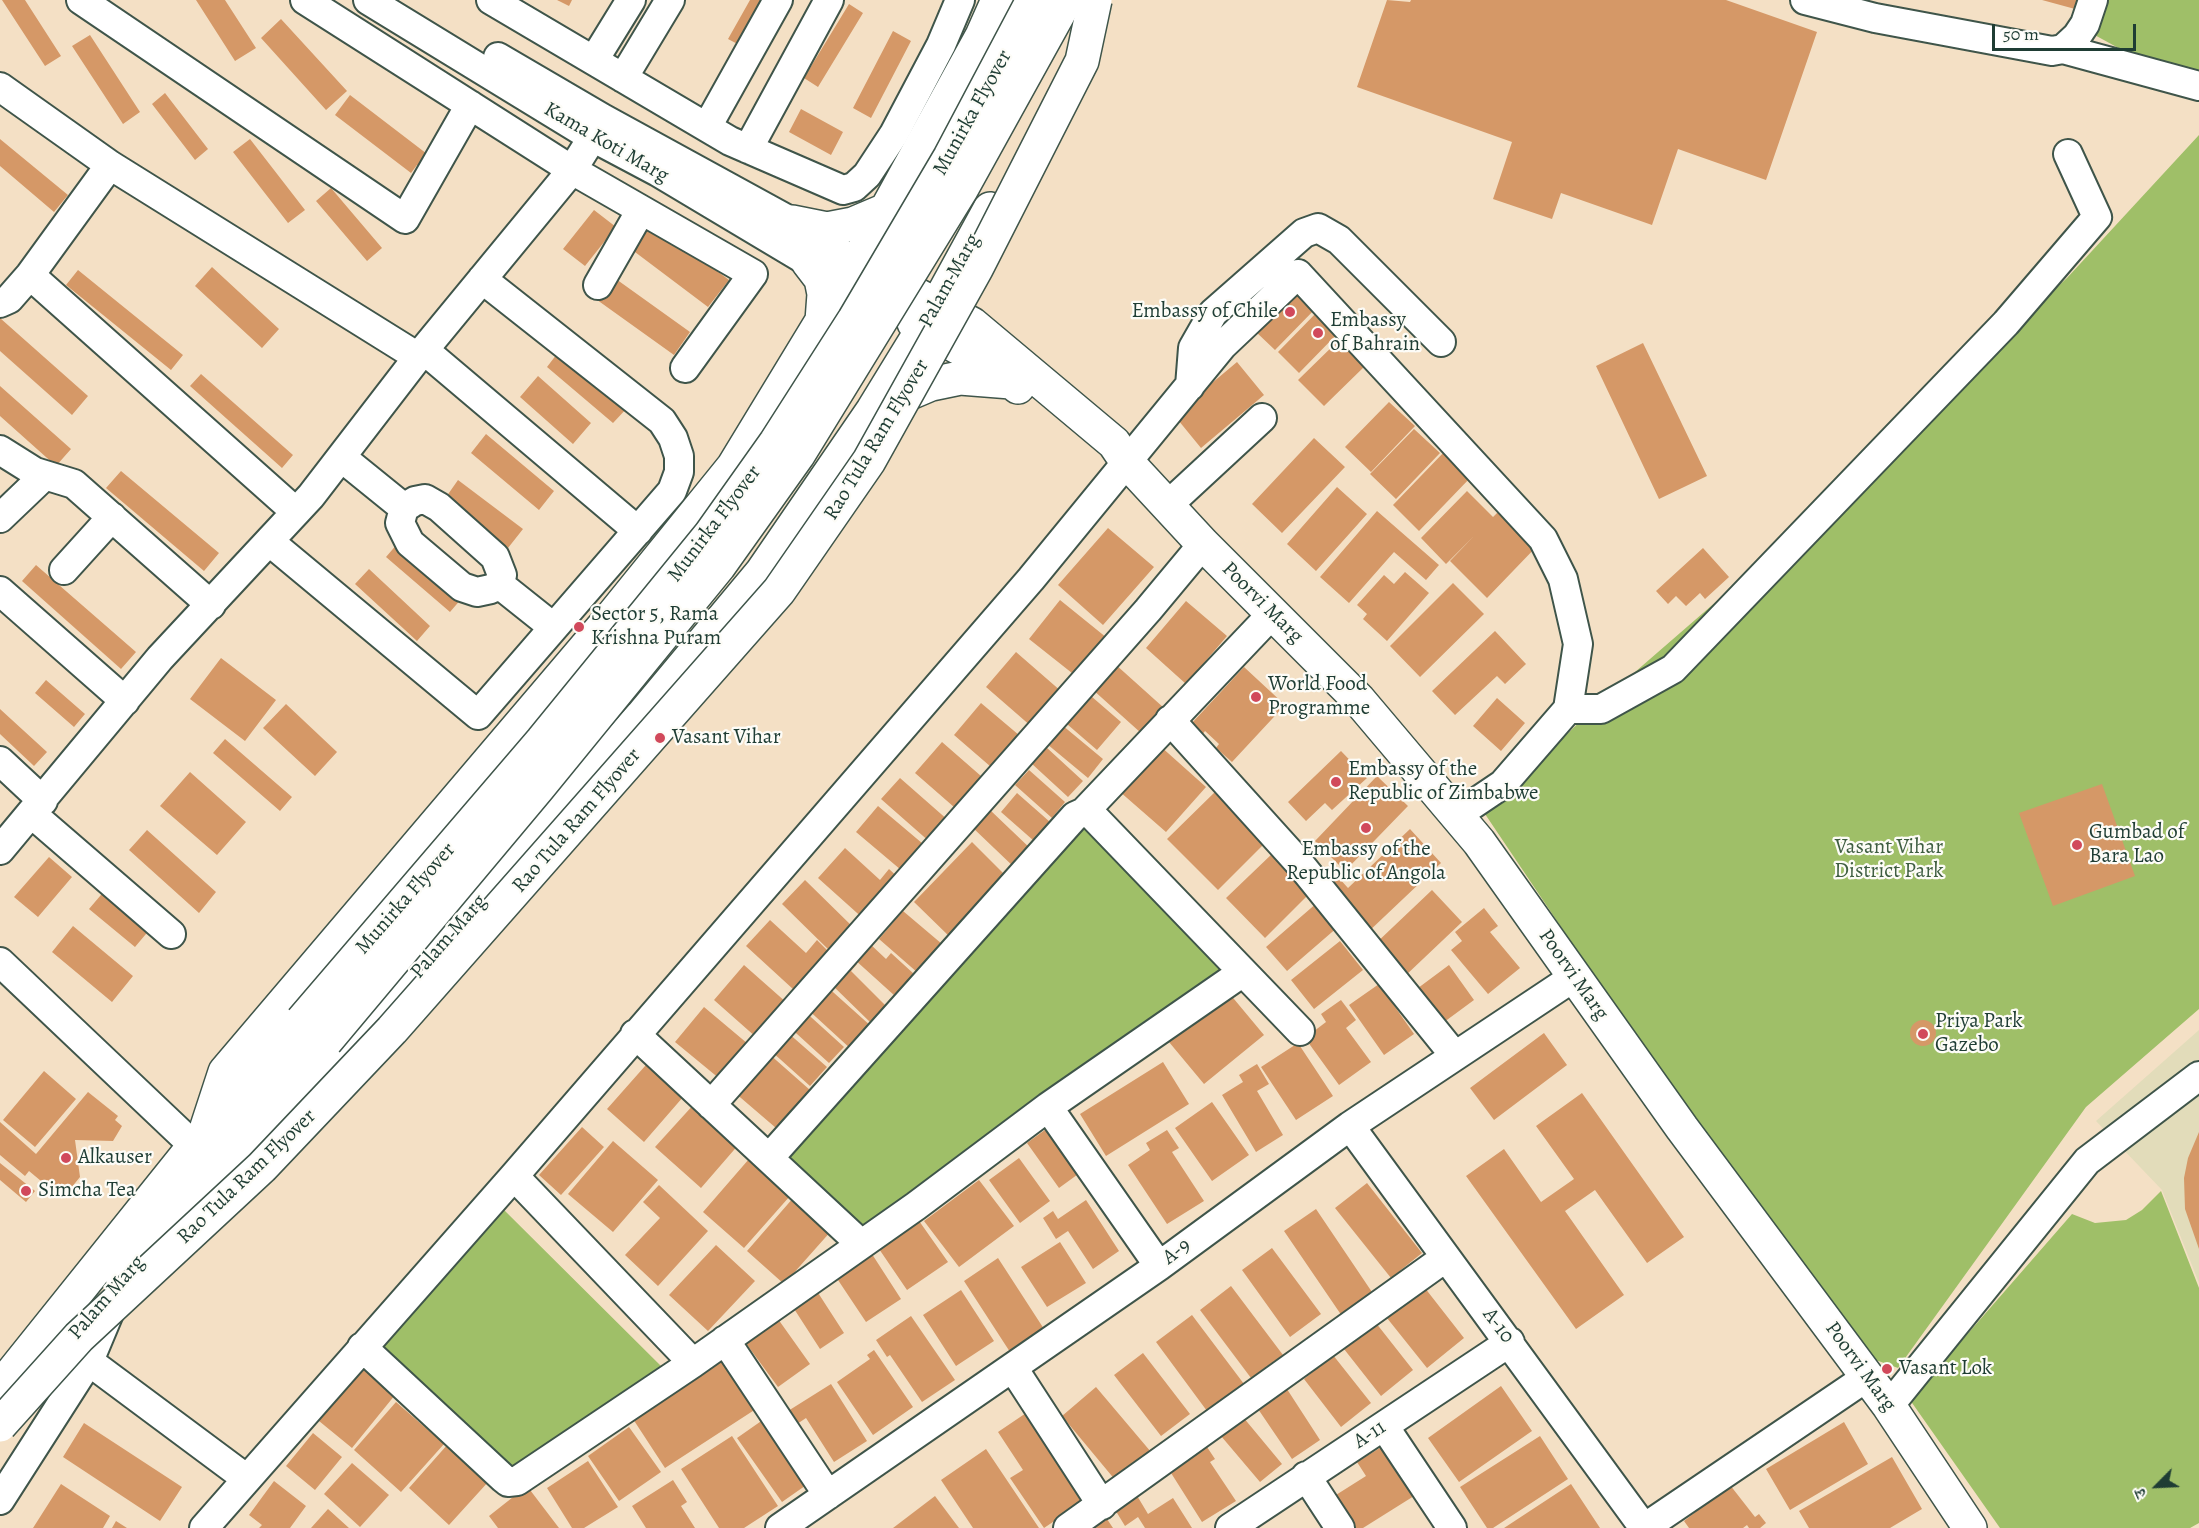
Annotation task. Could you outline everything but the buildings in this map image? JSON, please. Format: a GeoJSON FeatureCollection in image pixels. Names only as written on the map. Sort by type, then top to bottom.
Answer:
{"type":"FeatureCollection","features":[{"type":"Feature","properties":{"kind":"main road","name":"Palam Marg"},"geometry":{"type":"LineString","coordinates":[[4,1376],[200,1140],[225,1072],[610,619],[733,467],[822,323],[982,36],[998,0]]}},
{"type":"Feature","properties":{"kind":"main road","name":"Munirka Flyover"},"geometry":{"type":"LineString","coordinates":[[250,1131],[314,1031],[542,741],[710,535],[776,442],[854,320],[950,157],[1033,0]]}},
{"type":"Feature","properties":{"kind":"main road","name":"Munirka Flyover"},"geometry":{"type":"LineString","coordinates":[[200,1140],[314,1031],[538,788],[719,566],[840,390],[962,188],[1066,0]]}},
{"type":"Feature","properties":{"kind":"main road","name":"Palam Marg"},"geometry":{"type":"LineString","coordinates":[[0,1435],[48,1366],[78,1353],[124,1280],[250,1131],[285,1123],[654,702],[762,572],[873,410],[931,316],[1063,81],[1097,0]]}},
{"type":"Feature","properties":{"kind":"main road","name":"Rao Tula Ram Flyover"},"geometry":{"type":"LineString","coordinates":[[0,1425],[80,1337],[262,1167],[392,1030],[779,591],[869,460],[976,269],[1082,61],[1097,0]]}},
{"type":"Feature","properties":{"kind":"main road"},"geometry":{"type":"LineString","coordinates":[[792,222],[827,229],[853,224],[886,210]]}},
{"type":"Feature","properties":{"kind":"main road"},"geometry":{"type":"LineString","coordinates":[[808,262],[821,279],[823,286],[822,323]]}},
{"type":"Feature","properties":{"kind":"main road"},"geometry":{"type":"LineString","coordinates":[[850,273],[931,316]]}},
{"type":"Feature","properties":{"kind":"main road","name":"Poorvi Marg"},"geometry":{"type":"LineString","coordinates":[[931,316],[1103,455],[1127,462]]}},
{"type":"Feature","properties":{"kind":"main road","name":"Poorvi Marg"},"geometry":{"type":"LineString","coordinates":[[931,316],[1002,347],[1114,443],[1127,462],[1203,544],[1359,700],[1457,815],[1889,1406],[1970,1528]]}},
{"type":"Feature","properties":{"kind":"main road"},"geometry":{"type":"LineString","coordinates":[[873,410],[931,384],[960,378],[1011,382]]}},
{"type":"Feature","properties":{"kind":"main road"},"geometry":{"type":"LineString","coordinates":[[765,415],[786,401],[801,402],[816,410],[839,438],[837,463]]}},
{"type":"Feature","properties":{"kind":"street"},"geometry":{"type":"LineString","coordinates":[[81,0],[405,219],[470,105]]}},
{"type":"Feature","properties":{"kind":"street"},"geometry":{"type":"LineString","coordinates":[[305,0],[572,170],[753,274],[685,368]]}},
{"type":"Feature","properties":{"kind":"street","name":"Kama Koti Marg"},"geometry":{"type":"LineString","coordinates":[[368,0],[598,128],[792,222],[850,273]]}},
{"type":"Feature","properties":{"kind":"street","name":"Kama Koti Marg"},"geometry":{"type":"LineString","coordinates":[[401,0],[598,128],[658,172],[808,262],[850,273]]}},
{"type":"Feature","properties":{"kind":"street"},"geometry":{"type":"LineString","coordinates":[[594,60],[631,0]]}},
{"type":"Feature","properties":{"kind":"street"},"geometry":{"type":"LineString","coordinates":[[623,78],[670,0]]}},
{"type":"Feature","properties":{"kind":"street"},"geometry":{"type":"LineString","coordinates":[[707,127],[778,0]]}},
{"type":"Feature","properties":{"kind":"street"},"geometry":{"type":"LineString","coordinates":[[748,149],[829,0]]}},
{"type":"Feature","properties":{"kind":"street"},"geometry":{"type":"LineString","coordinates":[[499,2],[707,127],[748,149],[843,190],[854,187],[867,175],[894,134],[941,45],[960,0]]}},
{"type":"Feature","properties":{"kind":"street"},"geometry":{"type":"LineString","coordinates":[[1805,0],[1875,18],[1980,39],[2052,51],[2063,49],[2199,86]]}},
{"type":"Feature","properties":{"kind":"street"},"geometry":{"type":"LineString","coordinates":[[2063,49],[2077,36],[2085,24],[2092,0]]}},
{"type":"Feature","properties":{"kind":"street"},"geometry":{"type":"LineString","coordinates":[[0,87],[110,165],[421,354],[638,531]]}},
{"type":"Feature","properties":{"kind":"street"},"geometry":{"type":"LineString","coordinates":[[0,850],[160,658],[296,512],[421,354],[572,170],[598,128]]}},
{"type":"Feature","properties":{"kind":"street"},"geometry":{"type":"LineString","coordinates":[[1568,709],[1602,709],[1673,669],[2006,323],[2097,217],[2068,154]]}},
{"type":"Feature","properties":{"kind":"street"},"geometry":{"type":"LineString","coordinates":[[0,303],[9,299],[30,275],[110,165]]}},
{"type":"Feature","properties":{"kind":"street"},"geometry":{"type":"LineString","coordinates":[[598,285],[641,210]]}},
{"type":"Feature","properties":{"kind":"street"},"geometry":{"type":"LineString","coordinates":[[1190,386],[1193,348],[1214,313],[1304,233],[1317,228],[1339,240],[1441,342]]}},
{"type":"Feature","properties":{"kind":"street"},"geometry":{"type":"LineString","coordinates":[[204,1528],[514,1176],[634,1034],[1031,579],[1238,329],[1298,274],[1543,539],[1563,579],[1578,644],[1568,709],[1503,784],[1457,815]]}},
{"type":"Feature","properties":{"kind":"street"},"geometry":{"type":"LineString","coordinates":[[30,275],[296,512]]}},
{"type":"Feature","properties":{"kind":"street"},"geometry":{"type":"LineString","coordinates":[[270,542],[478,715],[674,487],[679,472],[679,456],[673,438],[662,421],[482,279]]}},
{"type":"Feature","properties":{"kind":"street"},"geometry":{"type":"LineString","coordinates":[[1168,504],[1262,418]]}},
{"type":"Feature","properties":{"kind":"street"},"geometry":{"type":"LineString","coordinates":[[0,450],[44,476],[74,484],[211,605]]}},
{"type":"Feature","properties":{"kind":"street"},"geometry":{"type":"LineString","coordinates":[[341,457],[404,508]]}},
{"type":"Feature","properties":{"kind":"street"},"geometry":{"type":"LineString","coordinates":[[0,518],[44,476]]}},
{"type":"Feature","properties":{"kind":"street"},"geometry":{"type":"LineString","coordinates":[[425,499],[440,507],[495,557],[502,575],[499,584],[491,589],[477,592],[462,587],[410,543],[400,523],[404,508],[415,501],[425,499]]}},
{"type":"Feature","properties":{"kind":"street"},"geometry":{"type":"LineString","coordinates":[[64,570],[112,517]]}},
{"type":"Feature","properties":{"kind":"street"},"geometry":{"type":"LineString","coordinates":[[711,1105],[1148,610],[1203,544]]}},
{"type":"Feature","properties":{"kind":"street"},"geometry":{"type":"LineString","coordinates":[[499,584],[554,627]]}},
{"type":"Feature","properties":{"kind":"street"},"geometry":{"type":"LineString","coordinates":[[0,591],[125,701]]}},
{"type":"Feature","properties":{"kind":"street"},"geometry":{"type":"LineString","coordinates":[[769,1158],[1075,816],[1084,812],[1273,613]]}},
{"type":"Feature","properties":{"kind":"street"},"geometry":{"type":"LineString","coordinates":[[1170,720],[1300,864],[1455,1056]]}},
{"type":"Feature","properties":{"kind":"street"},"geometry":{"type":"LineString","coordinates":[[0,761],[37,808],[171,934]]}},
{"type":"Feature","properties":{"kind":"street"},"geometry":{"type":"LineString","coordinates":[[1084,812],[1091,814],[1300,1031]]}},
{"type":"Feature","properties":{"kind":"street"},"geometry":{"type":"LineString","coordinates":[[0,962],[200,1140]]}},
{"type":"Feature","properties":{"kind":"street"},"geometry":{"type":"LineString","coordinates":[[362,1347],[503,1478],[513,1482],[725,1341],[1048,1107],[1243,972]]}},
{"type":"Feature","properties":{"kind":"street","name":"A-9"},"geometry":{"type":"LineString","coordinates":[[783,1527],[1159,1266],[1350,1126],[1574,977]]}},
{"type":"Feature","properties":{"kind":"street"},"geometry":{"type":"LineString","coordinates":[[634,1034],[861,1244]]}},
{"type":"Feature","properties":{"kind":"street"},"geometry":{"type":"LineString","coordinates":[[1889,1406],[2087,1161],[2199,1076]]}},
{"type":"Feature","properties":{"kind":"street"},"geometry":{"type":"LineString","coordinates":[[1048,1107],[1159,1266]]}},
{"type":"Feature","properties":{"kind":"street","name":"A-10"},"geometry":{"type":"LineString","coordinates":[[1350,1126],[1644,1528]]}},
{"type":"Feature","properties":{"kind":"street"},"geometry":{"type":"LineString","coordinates":[[514,1176],[693,1363]]}},
{"type":"Feature","properties":{"kind":"street"},"geometry":{"type":"LineString","coordinates":[[1068,1528],[1445,1258]]}},
{"type":"Feature","properties":{"kind":"street"},"geometry":{"type":"LineString","coordinates":[[725,1341],[828,1495]]}},
{"type":"Feature","properties":{"kind":"street","name":"A-11"},"geometry":{"type":"LineString","coordinates":[[1230,1528],[1510,1342]]}},
{"type":"Feature","properties":{"kind":"street"},"geometry":{"type":"LineString","coordinates":[[0,1500],[78,1353],[247,1479]]}},
{"type":"Feature","properties":{"kind":"street"},"geometry":{"type":"LineString","coordinates":[[1013,1368],[1102,1505]]}},
{"type":"Feature","properties":{"kind":"street"},"geometry":{"type":"LineString","coordinates":[[1644,1528],[1867,1377]]}},
{"type":"Feature","properties":{"kind":"street"},"geometry":{"type":"LineString","coordinates":[[1384,1425],[1452,1528]]}},
{"type":"Feature","properties":{"kind":"street"},"geometry":{"type":"LineString","coordinates":[[1306,1476],[1340,1528]]}},
{"type":"Feature","properties":{"kind":"shaded area"},"geometry":{"type":"Polygon","coordinates":[[[2199,1030],[2199,1283],[2162,1190],[2096,1121],[2199,1030]]]}},
{"type":"Feature","properties":{"kind":"green space"},"geometry":{"type":"Polygon","coordinates":[[[2100,0],[2199,0],[2199,92],[2091,33],[2100,0]]]}},
{"type":"Feature","properties":{"kind":"green space","name":"Vasant Vihar District Park"},"geometry":{"type":"Polygon","coordinates":[[[2199,135],[2199,1009],[2086,1107],[1898,1368],[1870,1358],[1707,1144],[1485,814],[1597,705],[1748,574],[2067,278],[2199,135]]]}},
{"type":"Feature","properties":{"kind":"green space"},"geometry":{"type":"Polygon","coordinates":[[[1082,817],[1231,971],[861,1229],[782,1161],[1082,817]]]}},
{"type":"Feature","properties":{"kind":"green space"},"geometry":{"type":"Polygon","coordinates":[[[2161,1191],[2199,1288],[2199,1523],[2190,1528],[2000,1528],[1910,1400],[2072,1214],[2095,1223],[2126,1220],[2142,1210],[2161,1191]]]}},
{"type":"Feature","properties":{"kind":"green space"},"geometry":{"type":"Polygon","coordinates":[[[501,1207],[663,1368],[510,1474],[380,1347],[501,1207]]]}},
{"type":"Feature","properties":{"kind":"place","name":"Embassy of Chile"},"geometry":{"type":"Point","coordinates":[1290,312]}},
{"type":"Feature","properties":{"kind":"place","name":"Embassy of Bahrain"},"geometry":{"type":"Point","coordinates":[1318,333]}},
{"type":"Feature","properties":{"kind":"place","name":"Sector 5, Rama Krishna Puram"},"geometry":{"type":"Point","coordinates":[579,627]}},
{"type":"Feature","properties":{"kind":"place","name":"World Food Programme"},"geometry":{"type":"Point","coordinates":[1256,697]}},
{"type":"Feature","properties":{"kind":"place","name":"Vasant Vihar"},"geometry":{"type":"Point","coordinates":[660,738]}},
{"type":"Feature","properties":{"kind":"place","name":"Embassy of the Republic of Zimbabwe"},"geometry":{"type":"Point","coordinates":[1336,782]}},
{"type":"Feature","properties":{"kind":"place","name":"Embassy of the Republic of Angola"},"geometry":{"type":"Point","coordinates":[1366,828]}},
{"type":"Feature","properties":{"kind":"place","name":"Gumbad of Bara Lao"},"geometry":{"type":"Point","coordinates":[2077,845]}},
{"type":"Feature","properties":{"kind":"place","name":"Priya Park Gazebo"},"geometry":{"type":"Point","coordinates":[1923,1034]}},
{"type":"Feature","properties":{"kind":"place","name":"Alkauser"},"geometry":{"type":"Point","coordinates":[66,1158]}},
{"type":"Feature","properties":{"kind":"place","name":"Simcha Tea"},"geometry":{"type":"Point","coordinates":[26,1191]}},
{"type":"Feature","properties":{"kind":"place","name":"Vasant Lok"},"geometry":{"type":"Point","coordinates":[1887,1369]}}]}
